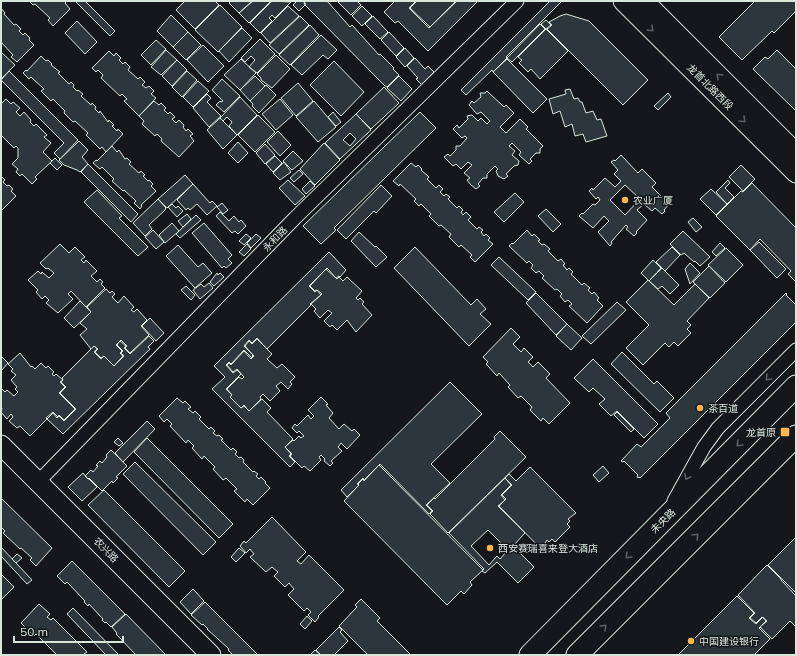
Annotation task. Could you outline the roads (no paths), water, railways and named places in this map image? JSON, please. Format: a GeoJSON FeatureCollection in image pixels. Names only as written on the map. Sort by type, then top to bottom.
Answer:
{"type":"FeatureCollection","features":[{"type":"Feature","properties":{"kind":"main road","name":"未央路"},"geometry":{"type":"LineString","coordinates":[[530,655],[796,386]]}},
{"type":"Feature","properties":{"kind":"main road"},"geometry":{"type":"LineString","coordinates":[[576,655],[796,436]]}},
{"type":"Feature","properties":{"kind":"street","name":"永和路"},"geometry":{"type":"LineString","coordinates":[[38,482],[295,218],[517,1]]}},
{"type":"Feature","properties":{"kind":"street","name":"龙首北路西段"},"geometry":{"type":"LineString","coordinates":[[623,1],[796,173]]}},
{"type":"Feature","properties":{"kind":"street","name":"龙首北路西段"},"geometry":{"type":"LineString","coordinates":[[644,1],[796,153]]}},
{"type":"Feature","properties":{"kind":"street"},"geometry":{"type":"LineString","coordinates":[[655,528],[680,491],[690,469],[718,428],[796,350]]}},
{"type":"Feature","properties":{"kind":"street","name":"农兴路"},"geometry":{"type":"LineString","coordinates":[[1,445],[211,655]]}},
{"type":"Feature","properties":{"kind":"place","name":"农业广厦"},"geometry":{"type":"Point","coordinates":[625,200]}},
{"type":"Feature","properties":{"kind":"place","name":"茶百道"},"geometry":{"type":"Point","coordinates":[700,408]}},
{"type":"Feature","properties":{"kind":"place","name":"龙首原"},"geometry":{"type":"Point","coordinates":[785,432]}},
{"type":"Feature","properties":{"kind":"place","name":"西安赛瑞喜来登大酒店"},"geometry":{"type":"Point","coordinates":[490,548]}},
{"type":"Feature","properties":{"kind":"place","name":"中国建设银行"},"geometry":{"type":"Point","coordinates":[691,641]}}]}
